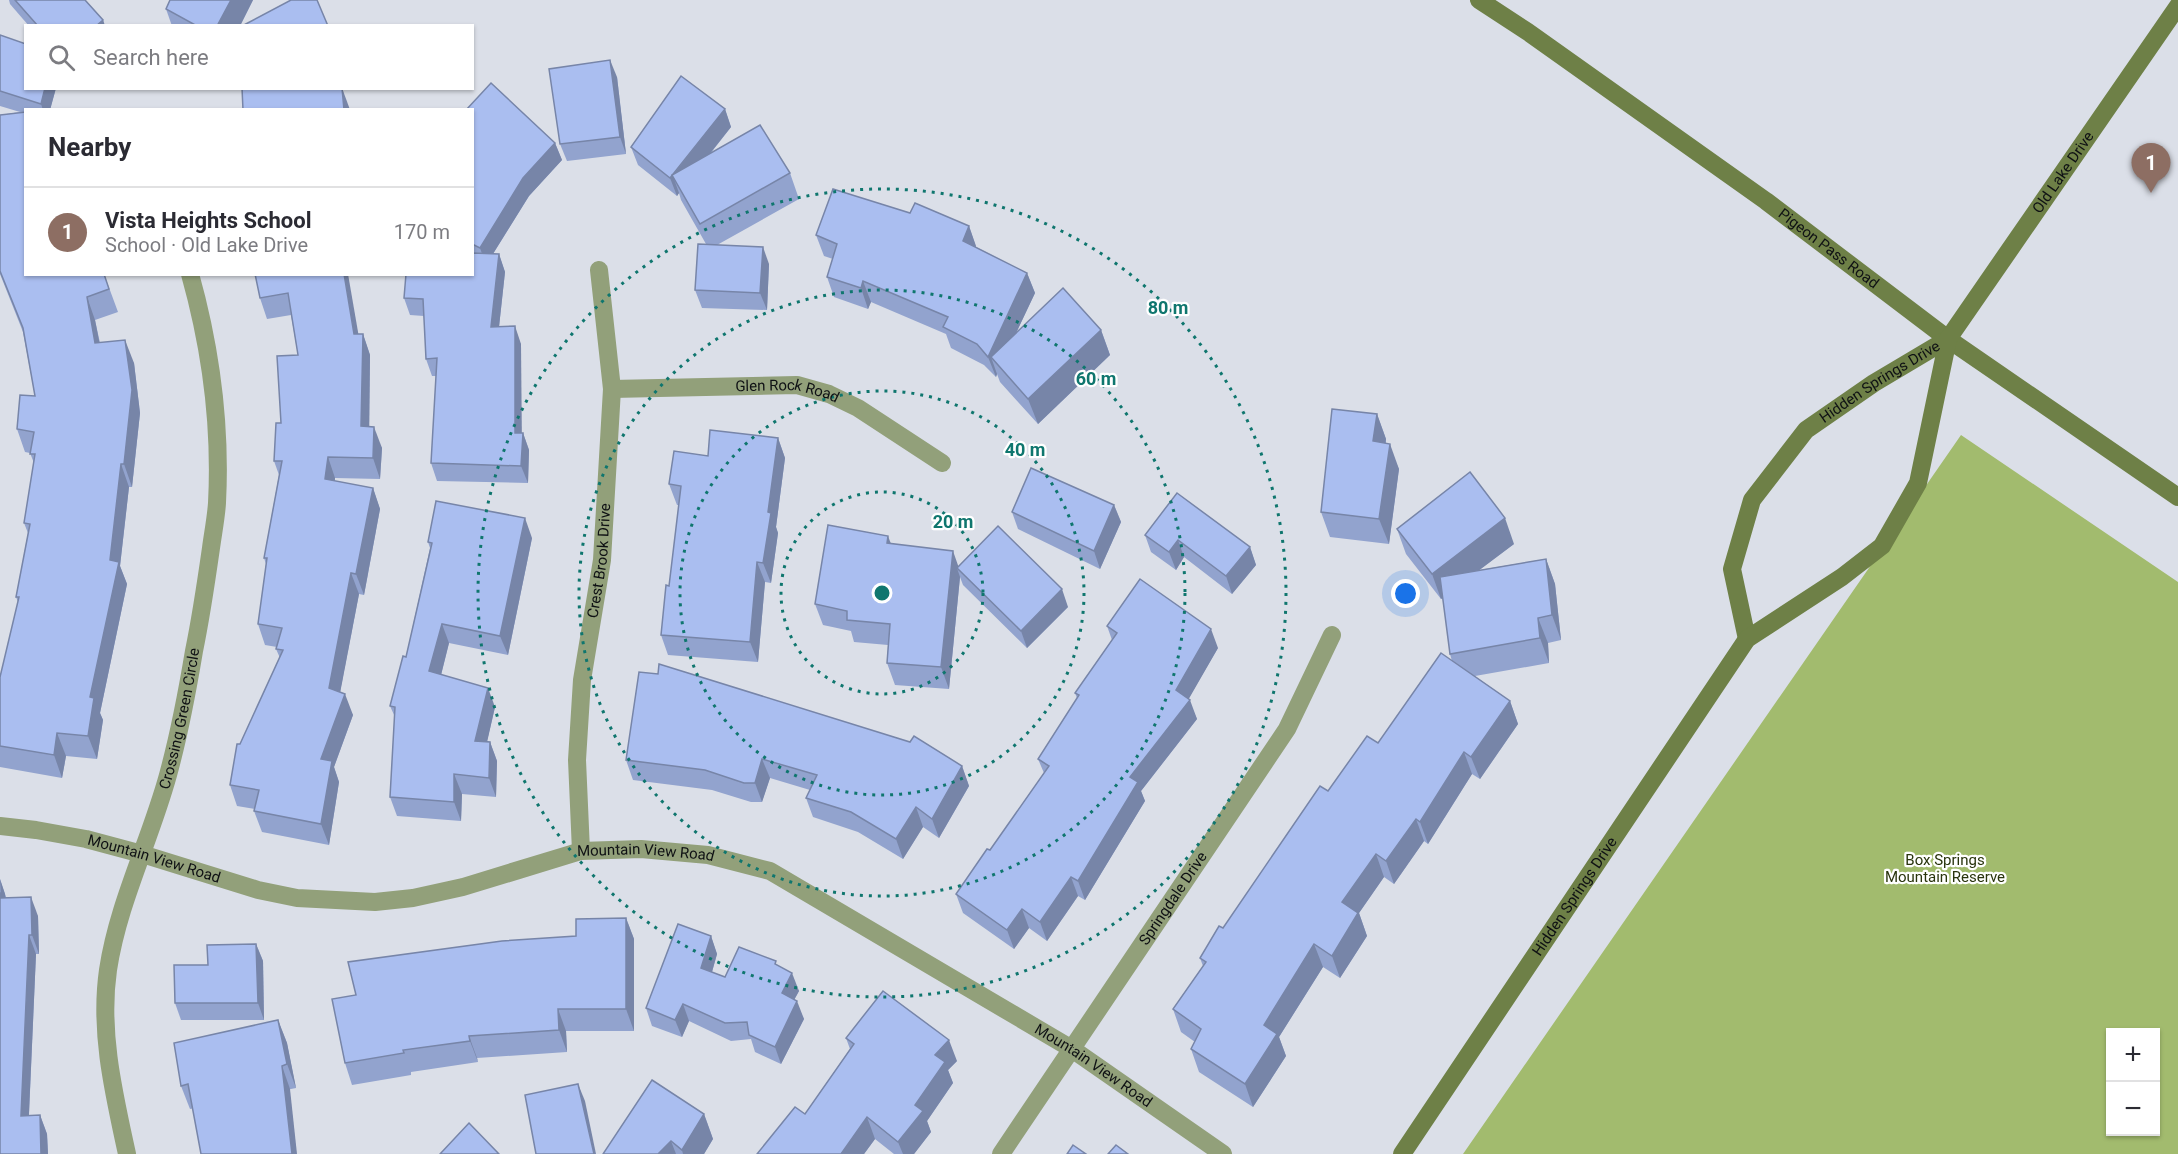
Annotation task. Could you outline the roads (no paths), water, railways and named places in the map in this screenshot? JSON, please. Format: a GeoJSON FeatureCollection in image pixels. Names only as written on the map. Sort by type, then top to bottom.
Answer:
{"type":"FeatureCollection","features":[{"type":"Feature","properties":{"kind":"street","name":"Pigeon Pass Road"},"geometry":{"type":"LineString","coordinates":[[1479,0],[1528,32],[1766,201],[1948,339],[2178,497]]}},
{"type":"Feature","properties":{"kind":"street","name":"Old Lake Drive"},"geometry":{"type":"LineString","coordinates":[[1948,339],[2178,6]]}},
{"type":"Feature","properties":{"kind":"street","name":"Crest Brook Drive"},"geometry":{"type":"LineString","coordinates":[[581,851],[576,760],[582,680],[602,560],[612,389],[600,270]]}},
{"type":"Feature","properties":{"kind":"street","name":"Crossing Green Circle"},"geometry":{"type":"LineString","coordinates":[[127,1154],[107,1051],[108,971],[119,918],[168,776],[203,604],[217,504],[216,422],[212,369],[191,276]]}},
{"type":"Feature","properties":{"kind":"street","name":"Hidden Springs Drive"},"geometry":{"type":"LineString","coordinates":[[1747,639],[1732,569],[1752,500],[1806,430],[1874,383],[1948,339]]}},
{"type":"Feature","properties":{"kind":"street","name":"Hidden Springs Drive"},"geometry":{"type":"LineString","coordinates":[[1402,1154],[1747,639],[1842,577],[1882,546],[1918,483],[1948,339]]}},
{"type":"Feature","properties":{"kind":"street","name":"Glen Rock Road"},"geometry":{"type":"LineString","coordinates":[[612,389],[797,385],[829,394],[858,408],[942,463]]}},
{"type":"Feature","properties":{"kind":"street","name":"Springdale Drive"},"geometry":{"type":"LineString","coordinates":[[1001,1154],[1287,729],[1332,635]]}},
{"type":"Feature","properties":{"kind":"street","name":"Mountain View Road"},"geometry":{"type":"LineString","coordinates":[[0,826],[86,839],[258,890],[297,898],[375,902],[413,898],[463,887],[581,851],[641,849],[708,855],[770,871],[1072,1050],[1223,1154]]}},
{"type":"Feature","properties":{"kind":"place","name":"Vista Heights School"},"geometry":{"type":"Point","coordinates":[2151,193]}},
{"type":"Feature","properties":{"kind":"park label","name":"Box Springs Mountain Reserve"},"geometry":{"type":"Point","coordinates":[1945,868]}}]}
